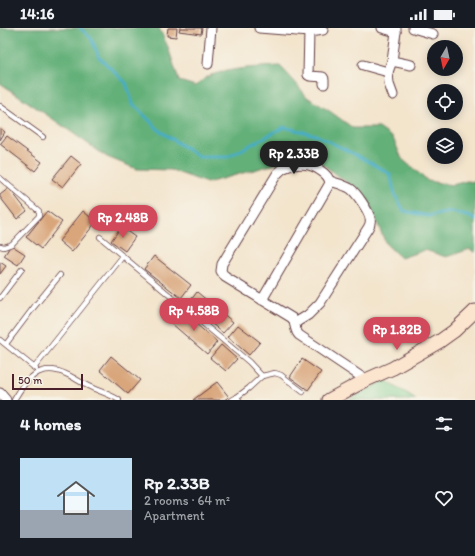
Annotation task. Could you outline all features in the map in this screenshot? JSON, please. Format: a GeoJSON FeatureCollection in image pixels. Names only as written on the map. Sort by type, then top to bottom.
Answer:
{"type":"FeatureCollection","features":[{"type":"Feature","properties":{"kind":"street"},"geometry":{"type":"LineString","coordinates":[[208,64],[211,28]]}},
{"type":"Feature","properties":{"kind":"street"},"geometry":{"type":"LineString","coordinates":[[258,28],[310,32],[323,30]]}},
{"type":"Feature","properties":{"kind":"street"},"geometry":{"type":"LineString","coordinates":[[382,28],[396,30],[392,60],[388,72],[389,84],[393,95]]}},
{"type":"Feature","properties":{"kind":"street"},"geometry":{"type":"LineString","coordinates":[[413,28],[433,34]]}},
{"type":"Feature","properties":{"kind":"street"},"geometry":{"type":"LineString","coordinates":[[310,32],[308,75],[323,77],[324,84]]}},
{"type":"Feature","properties":{"kind":"street"},"geometry":{"type":"LineString","coordinates":[[392,60],[411,65]]}},
{"type":"Feature","properties":{"kind":"street"},"geometry":{"type":"LineString","coordinates":[[363,65],[388,72]]}},
{"type":"Feature","properties":{"kind":"street"},"geometry":{"type":"LineString","coordinates":[[294,323],[308,315],[320,303],[370,223],[368,214],[357,195],[350,188],[330,181],[329,177],[311,165],[294,165],[283,168],[277,174],[222,264],[221,271],[225,277],[292,318],[295,330],[299,335],[366,380]]}},
{"type":"Feature","properties":{"kind":"street"},"geometry":{"type":"LineString","coordinates":[[262,300],[330,181]]}},
{"type":"Feature","properties":{"kind":"street"},"geometry":{"type":"LineString","coordinates":[[329,400],[366,380],[393,368],[440,341],[454,331],[475,311]]}},
{"type":"Feature","properties":{"kind":"street"},"geometry":{"type":"LineString","coordinates":[[0,393],[6,400]]}},
{"type":"Feature","properties":{"kind":"lane"},"geometry":{"type":"LineString","coordinates":[[0,106],[44,137]]}},
{"type":"Feature","properties":{"kind":"lane"},"geometry":{"type":"LineString","coordinates":[[0,178],[39,211],[39,216],[12,244],[4,247],[0,246]]}},
{"type":"Feature","properties":{"kind":"lane"},"geometry":{"type":"LineString","coordinates":[[100,236],[243,357],[262,376]]}},
{"type":"Feature","properties":{"kind":"lane"},"geometry":{"type":"LineString","coordinates":[[34,368],[123,256]]}},
{"type":"Feature","properties":{"kind":"lane"},"geometry":{"type":"LineString","coordinates":[[0,298],[22,269]]}},
{"type":"Feature","properties":{"kind":"lane"},"geometry":{"type":"LineString","coordinates":[[6,344],[60,275]]}},
{"type":"Feature","properties":{"kind":"lane"},"geometry":{"type":"LineString","coordinates":[[0,340],[39,372]]}},
{"type":"Feature","properties":{"kind":"lane"},"geometry":{"type":"LineString","coordinates":[[14,400],[29,380],[39,372],[47,370],[54,370],[65,374],[89,387],[119,400]]}},
{"type":"Feature","properties":{"kind":"lane"},"geometry":{"type":"LineString","coordinates":[[236,399],[262,376],[275,373],[303,392]]}},
{"type":"Feature","properties":{"kind":"green space"},"geometry":{"type":"Polygon","coordinates":[[[0,28],[159,28],[168,47],[179,81],[196,86],[211,75],[227,71],[245,68],[280,66],[307,97],[353,128],[379,128],[393,138],[402,159],[428,181],[452,185],[467,181],[475,182],[475,253],[470,249],[446,257],[425,250],[401,258],[386,244],[374,215],[360,192],[318,161],[279,163],[207,183],[171,170],[137,169],[107,157],[0,83],[0,28]]]}},
{"type":"Feature","properties":{"kind":"green space"},"geometry":{"type":"Polygon","coordinates":[[[385,380],[416,400],[348,400],[385,380]]]}},
{"type":"Feature","properties":{"kind":"building"},"geometry":{"type":"Polygon","coordinates":[[[168,28],[177,28],[176,37],[167,36],[168,28]]]}},
{"type":"Feature","properties":{"kind":"building"},"geometry":{"type":"Polygon","coordinates":[[[180,28],[202,28],[201,34],[179,31],[180,28]]]}},
{"type":"Feature","properties":{"kind":"building"},"geometry":{"type":"Polygon","coordinates":[[[0,128],[5,132],[0,140],[0,128]]]}},
{"type":"Feature","properties":{"kind":"building"},"geometry":{"type":"Polygon","coordinates":[[[7,136],[42,162],[35,171],[0,144],[7,136]]]}},
{"type":"Feature","properties":{"kind":"building"},"geometry":{"type":"Polygon","coordinates":[[[71,156],[81,164],[63,187],[52,179],[71,156]]]}},
{"type":"Feature","properties":{"kind":"building"},"geometry":{"type":"Polygon","coordinates":[[[9,188],[27,211],[17,219],[0,197],[0,195],[9,188]]]}},
{"type":"Feature","properties":{"kind":"building"},"geometry":{"type":"Polygon","coordinates":[[[47,211],[62,222],[41,249],[26,237],[47,211]]]}},
{"type":"Feature","properties":{"kind":"building"},"geometry":{"type":"Polygon","coordinates":[[[83,211],[96,222],[72,252],[59,241],[83,211]]]}},
{"type":"Feature","properties":{"kind":"building"},"geometry":{"type":"Polygon","coordinates":[[[121,227],[135,237],[125,251],[111,241],[121,227]]]}},
{"type":"Feature","properties":{"kind":"building"},"geometry":{"type":"Polygon","coordinates":[[[11,245],[25,254],[18,265],[4,256],[11,245]]]}},
{"type":"Feature","properties":{"kind":"building"},"geometry":{"type":"Polygon","coordinates":[[[154,256],[191,285],[181,298],[144,269],[154,256]]]}},
{"type":"Feature","properties":{"kind":"building"},"geometry":{"type":"Polygon","coordinates":[[[0,262],[6,266],[0,274],[0,262]]]}},
{"type":"Feature","properties":{"kind":"building"},"geometry":{"type":"Polygon","coordinates":[[[197,292],[233,322],[223,333],[188,304],[197,292]]]}},
{"type":"Feature","properties":{"kind":"building"},"geometry":{"type":"Polygon","coordinates":[[[181,311],[217,342],[207,354],[171,323],[181,311]]]}},
{"type":"Feature","properties":{"kind":"building"},"geometry":{"type":"Polygon","coordinates":[[[238,325],[260,342],[249,355],[228,337],[238,325]]]}},
{"type":"Feature","properties":{"kind":"building"},"geometry":{"type":"Polygon","coordinates":[[[221,345],[237,359],[226,371],[210,358],[221,345]]]}},
{"type":"Feature","properties":{"kind":"building"},"geometry":{"type":"Polygon","coordinates":[[[111,356],[140,380],[128,394],[100,370],[111,356]]]}},
{"type":"Feature","properties":{"kind":"building"},"geometry":{"type":"Polygon","coordinates":[[[302,359],[321,372],[308,390],[290,377],[302,359]]]}},
{"type":"Feature","properties":{"kind":"building"},"geometry":{"type":"Polygon","coordinates":[[[217,382],[229,397],[224,400],[193,400],[217,382]]]}},
{"type":"Feature","properties":{"kind":"waterway"},"geometry":{"type":"LineString","coordinates":[[80,28],[91,38],[99,57],[126,83],[133,104],[160,131],[199,157],[228,157],[284,127],[316,135],[368,161],[390,174],[395,195],[404,211],[429,216],[452,212],[471,217],[475,220]]}}]}
